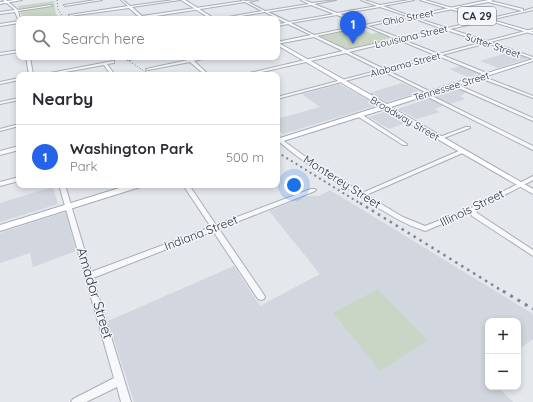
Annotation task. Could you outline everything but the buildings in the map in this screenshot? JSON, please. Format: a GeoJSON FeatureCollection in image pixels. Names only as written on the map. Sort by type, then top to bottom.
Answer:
{"type":"FeatureCollection","features":[{"type":"Feature","properties":{"kind":"main road"},"geometry":{"type":"LineString","coordinates":[[2,1],[20,0]]}},
{"type":"Feature","properties":{"kind":"main road"},"geometry":{"type":"LineString","coordinates":[[2,1],[25,0]]}},
{"type":"Feature","properties":{"kind":"main road"},"geometry":{"type":"LineString","coordinates":[[183,0],[208,16]]}},
{"type":"Feature","properties":{"kind":"main road","name":"CA 29"},"geometry":{"type":"LineString","coordinates":[[422,0],[532,31]]}},
{"type":"Feature","properties":{"kind":"main road","name":"Broadway Street"},"geometry":{"type":"LineString","coordinates":[[280,45],[533,192]]}},
{"type":"Feature","properties":{"kind":"main road","name":"Tennessee Street"},"geometry":{"type":"LineString","coordinates":[[280,138],[488,75],[533,59]]}},
{"type":"Feature","properties":{"kind":"main road"},"geometry":{"type":"LineString","coordinates":[[0,228],[127,188]]}},
{"type":"Feature","properties":{"kind":"street"},"geometry":{"type":"LineString","coordinates":[[65,5],[101,0]]}},
{"type":"Feature","properties":{"kind":"street"},"geometry":{"type":"LineString","coordinates":[[122,0],[141,16]]}},
{"type":"Feature","properties":{"kind":"street"},"geometry":{"type":"LineString","coordinates":[[70,15],[179,0]]}},
{"type":"Feature","properties":{"kind":"street"},"geometry":{"type":"LineString","coordinates":[[155,16],[257,0]]}},
{"type":"Feature","properties":{"kind":"street"},"geometry":{"type":"LineString","coordinates":[[302,0],[488,75]]}},
{"type":"Feature","properties":{"kind":"street"},"geometry":{"type":"LineString","coordinates":[[238,16],[335,0]]}},
{"type":"Feature","properties":{"kind":"street","name":"Sutter Street"},"geometry":{"type":"LineString","coordinates":[[362,0],[533,59]]}},
{"type":"Feature","properties":{"kind":"street"},"geometry":{"type":"LineString","coordinates":[[280,24],[413,0]]}},
{"type":"Feature","properties":{"kind":"street"},"geometry":{"type":"LineString","coordinates":[[483,0],[533,13]]}},
{"type":"Feature","properties":{"kind":"street","name":"Ohio Street"},"geometry":{"type":"LineString","coordinates":[[280,42],[492,0]]}},
{"type":"Feature","properties":{"kind":"street"},"geometry":{"type":"LineString","coordinates":[[2,1],[16,11],[18,16]]}},
{"type":"Feature","properties":{"kind":"street"},"geometry":{"type":"LineString","coordinates":[[244,1],[273,16]]}},
{"type":"Feature","properties":{"kind":"street"},"geometry":{"type":"LineString","coordinates":[[0,13],[51,6]]}},
{"type":"Feature","properties":{"kind":"street","name":"Louisiana Street"},"geometry":{"type":"LineString","coordinates":[[256,72],[533,9]]}},
{"type":"Feature","properties":{"kind":"street"},"geometry":{"type":"LineString","coordinates":[[280,19],[384,70],[533,148]]}},
{"type":"Feature","properties":{"kind":"street"},"geometry":{"type":"LineString","coordinates":[[0,25],[16,22]]}},
{"type":"Feature","properties":{"kind":"street","name":"Alabama Street"},"geometry":{"type":"LineString","coordinates":[[280,97],[532,31]]}},
{"type":"Feature","properties":{"kind":"street"},"geometry":{"type":"LineString","coordinates":[[0,54],[16,51]]}},
{"type":"Feature","properties":{"kind":"street"},"geometry":{"type":"LineString","coordinates":[[28,60],[30,72]]}},
{"type":"Feature","properties":{"kind":"street"},"geometry":{"type":"LineString","coordinates":[[148,69],[196,60]]}},
{"type":"Feature","properties":{"kind":"street"},"geometry":{"type":"LineString","coordinates":[[191,61],[204,72]]}},
{"type":"Feature","properties":{"kind":"street"},"geometry":{"type":"LineString","coordinates":[[58,72],[113,62]]}},
{"type":"Feature","properties":{"kind":"street"},"geometry":{"type":"LineString","coordinates":[[105,63],[111,72]]}},
{"type":"Feature","properties":{"kind":"street"},"geometry":{"type":"LineString","coordinates":[[481,77],[533,97]]}},
{"type":"Feature","properties":{"kind":"street"},"geometry":{"type":"LineString","coordinates":[[0,83],[16,80]]}},
{"type":"Feature","properties":{"kind":"street"},"geometry":{"type":"LineString","coordinates":[[455,85],[533,120]]}},
{"type":"Feature","properties":{"kind":"street"},"geometry":{"type":"LineString","coordinates":[[0,103],[16,100]]}},
{"type":"Feature","properties":{"kind":"street"},"geometry":{"type":"LineString","coordinates":[[359,115],[405,144]]}},
{"type":"Feature","properties":{"kind":"street"},"geometry":{"type":"LineString","coordinates":[[0,130],[16,126]]}},
{"type":"Feature","properties":{"kind":"street"},"geometry":{"type":"LineString","coordinates":[[439,138],[468,128]]}},
{"type":"Feature","properties":{"kind":"street","name":"Monterey Street"},"geometry":{"type":"LineString","coordinates":[[280,141],[304,160],[409,223]]}},
{"type":"Feature","properties":{"kind":"street"},"geometry":{"type":"LineString","coordinates":[[0,153],[16,149]]}},
{"type":"Feature","properties":{"kind":"street"},"geometry":{"type":"LineString","coordinates":[[361,195],[463,151]]}},
{"type":"Feature","properties":{"kind":"street","name":"Illinois Street"},"geometry":{"type":"LineString","coordinates":[[409,223],[429,229],[473,209],[533,178]]}},
{"type":"Feature","properties":{"kind":"street"},"geometry":{"type":"LineString","coordinates":[[0,184],[16,180]]}},
{"type":"Feature","properties":{"kind":"street","name":"Amador Street"},"geometry":{"type":"LineString","coordinates":[[63,188],[126,402]]}},
{"type":"Feature","properties":{"kind":"street"},"geometry":{"type":"LineString","coordinates":[[188,188],[260,297]]}},
{"type":"Feature","properties":{"kind":"street","name":"Indiana Street"},"geometry":{"type":"LineString","coordinates":[[90,276],[313,190]]}},
{"type":"Feature","properties":{"kind":"street"},"geometry":{"type":"LineString","coordinates":[[473,209],[474,214],[533,253]]}},
{"type":"Feature","properties":{"kind":"street"},"geometry":{"type":"LineString","coordinates":[[76,402],[120,380]]}},
{"type":"Feature","properties":{"kind":"shaded area"},"geometry":{"type":"Polygon","coordinates":[[[510,52],[529,58],[498,68],[480,61],[510,52]]]}},
{"type":"Feature","properties":{"kind":"shaded area"},"geometry":{"type":"Polygon","coordinates":[[[461,66],[480,73],[468,77],[449,69],[461,66]]]}},
{"type":"Feature","properties":{"kind":"shaded area"},"geometry":{"type":"Polygon","coordinates":[[[402,83],[421,92],[387,102],[369,93],[402,83]]]}},
{"type":"Feature","properties":{"kind":"shaded area"},"geometry":{"type":"Polygon","coordinates":[[[339,84],[378,105],[283,134],[280,132],[280,118],[320,107],[302,94],[339,84]]]}},
{"type":"Feature","properties":{"kind":"shaded area"},"geometry":{"type":"Polygon","coordinates":[[[458,88],[467,92],[460,96],[465,99],[450,104],[434,96],[458,88]]]}},
{"type":"Feature","properties":{"kind":"shaded area"},"geometry":{"type":"Polygon","coordinates":[[[429,98],[446,105],[434,109],[440,112],[417,119],[398,109],[429,98]]]}},
{"type":"Feature","properties":{"kind":"shaded area"},"geometry":{"type":"Polygon","coordinates":[[[387,111],[405,123],[389,129],[369,117],[387,111]]]}},
{"type":"Feature","properties":{"kind":"shaded area"},"geometry":{"type":"Polygon","coordinates":[[[53,188],[58,204],[0,222],[0,203],[53,188]]]}},
{"type":"Feature","properties":{"kind":"shaded area"},"geometry":{"type":"Polygon","coordinates":[[[330,190],[533,314],[533,339],[521,348],[521,318],[485,318],[485,390],[501,390],[513,402],[134,402],[108,321],[234,266],[260,306],[320,274],[269,211],[307,196],[319,196],[330,190]]]}},
{"type":"Feature","properties":{"kind":"shaded area"},"geometry":{"type":"Polygon","coordinates":[[[66,212],[76,251],[33,267],[30,253],[0,263],[0,233],[66,212]]]}},
{"type":"Feature","properties":{"kind":"green space"},"geometry":{"type":"Polygon","coordinates":[[[54,1],[58,16],[22,16],[18,6],[54,1]]]}},
{"type":"Feature","properties":{"kind":"green space"},"geometry":{"type":"Polygon","coordinates":[[[359,28],[372,34],[378,32],[393,39],[347,49],[320,36],[359,28]]]}},
{"type":"Feature","properties":{"kind":"green space"},"geometry":{"type":"Polygon","coordinates":[[[378,289],[427,340],[380,371],[333,313],[378,289]]]}},
{"type":"Feature","properties":{"kind":"railway"},"geometry":{"type":"LineString","coordinates":[[57,0],[58,9],[62,16]]}},
{"type":"Feature","properties":{"kind":"railway"},"geometry":{"type":"LineString","coordinates":[[127,60],[146,72]]}},
{"type":"Feature","properties":{"kind":"railway"},"geometry":{"type":"LineString","coordinates":[[280,154],[361,204]]}},
{"type":"Feature","properties":{"kind":"railway"},"geometry":{"type":"LineString","coordinates":[[360,203],[504,292]]}},
{"type":"Feature","properties":{"kind":"railway"},"geometry":{"type":"LineString","coordinates":[[503,291],[533,309]]}},
{"type":"Feature","properties":{"kind":"place","name":"Washington Park"},"geometry":{"type":"Point","coordinates":[353,44]}}]}
